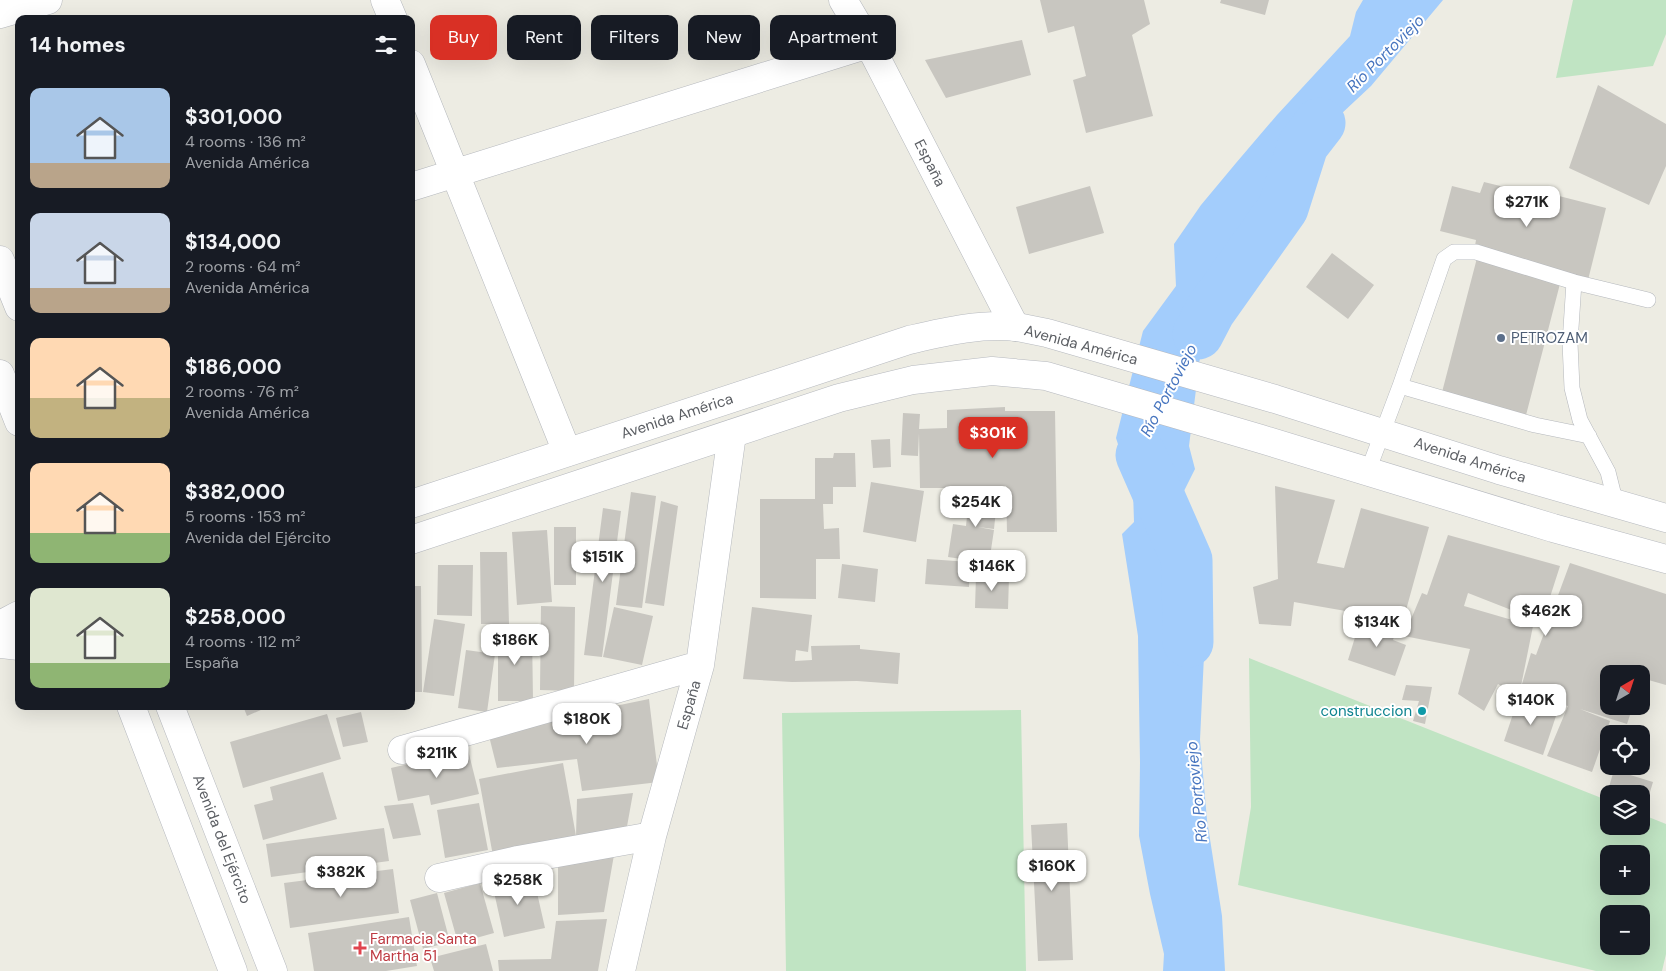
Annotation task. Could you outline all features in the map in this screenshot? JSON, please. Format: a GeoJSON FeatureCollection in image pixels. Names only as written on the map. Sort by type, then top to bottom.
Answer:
{"type":"FeatureCollection","features":[{"type":"Feature","properties":{"kind":"street"},"geometry":{"type":"LineString","coordinates":[[0,14],[48,0]]}},
{"type":"Feature","properties":{"kind":"street"},"geometry":{"type":"LineString","coordinates":[[385,0],[391,15]]}},
{"type":"Feature","properties":{"kind":"street","name":"España"},"geometry":{"type":"LineString","coordinates":[[843,0],[852,15]]}},
{"type":"Feature","properties":{"kind":"street"},"geometry":{"type":"LineString","coordinates":[[415,186],[818,60]]}},
{"type":"Feature","properties":{"kind":"street","name":"España"},"geometry":{"type":"LineString","coordinates":[[877,60],[1015,327]]}},
{"type":"Feature","properties":{"kind":"street"},"geometry":{"type":"LineString","coordinates":[[415,74],[567,452]]}},
{"type":"Feature","properties":{"kind":"street"},"geometry":{"type":"LineString","coordinates":[[0,260],[15,297]]}},
{"type":"Feature","properties":{"kind":"street","name":"Avenida América"},"geometry":{"type":"LineString","coordinates":[[415,503],[909,340],[968,328],[1015,327],[1047,333],[1276,399],[1499,470],[1666,518]]}},
{"type":"Feature","properties":{"kind":"street"},"geometry":{"type":"LineString","coordinates":[[415,539],[839,398],[913,380],[992,371],[1046,376],[1544,525],[1666,559]]}},
{"type":"Feature","properties":{"kind":"street"},"geometry":{"type":"LineString","coordinates":[[0,374],[15,412]]}},
{"type":"Feature","properties":{"kind":"street","name":"España"},"geometry":{"type":"LineString","coordinates":[[621,971],[652,836],[700,665],[732,434]]}},
{"type":"Feature","properties":{"kind":"street"},"geometry":{"type":"LineString","coordinates":[[0,627],[15,618]]}},
{"type":"Feature","properties":{"kind":"street"},"geometry":{"type":"LineString","coordinates":[[0,627],[15,625]]}},
{"type":"Feature","properties":{"kind":"street"},"geometry":{"type":"LineString","coordinates":[[0,642],[15,640]]}},
{"type":"Feature","properties":{"kind":"street"},"geometry":{"type":"LineString","coordinates":[[0,642],[15,645]]}},
{"type":"Feature","properties":{"kind":"street"},"geometry":{"type":"LineString","coordinates":[[402,750],[700,665]]}},
{"type":"Feature","properties":{"kind":"street"},"geometry":{"type":"LineString","coordinates":[[125,710],[144,738]]}},
{"type":"Feature","properties":{"kind":"street"},"geometry":{"type":"LineString","coordinates":[[133,710],[233,971]]}},
{"type":"Feature","properties":{"kind":"street","name":"Avenida del Ejército"},"geometry":{"type":"LineString","coordinates":[[175,713],[273,971]]}},
{"type":"Feature","properties":{"kind":"street"},"geometry":{"type":"LineString","coordinates":[[439,878],[528,858],[652,836]]}},
{"type":"Feature","properties":{"kind":"lane"},"geometry":{"type":"LineString","coordinates":[[1368,471],[1444,259],[1454,252],[1476,252],[1574,282],[1648,300]]}},
{"type":"Feature","properties":{"kind":"lane"},"geometry":{"type":"LineString","coordinates":[[1574,282],[1570,344],[1572,388],[1580,420],[1608,472],[1616,504]]}},
{"type":"Feature","properties":{"kind":"lane"},"geometry":{"type":"LineString","coordinates":[[1400,386],[1535,425],[1589,436]]}},
{"type":"Feature","properties":{"kind":"green space"},"geometry":{"type":"Polygon","coordinates":[[[1573,0],[1666,0],[1666,34],[1653,66],[1556,78],[1573,0]]]}},
{"type":"Feature","properties":{"kind":"green space"},"geometry":{"type":"Polygon","coordinates":[[[1249,658],[1600,797],[1600,835],[1650,835],[1650,818],[1666,824],[1666,954],[1662,971],[1596,971],[1238,885],[1251,807],[1249,658]]]}},
{"type":"Feature","properties":{"kind":"green space"},"geometry":{"type":"Polygon","coordinates":[[[1021,710],[1026,971],[786,971],[782,713],[1021,710]]]}},
{"type":"Feature","properties":{"kind":"water"},"geometry":{"type":"Polygon","coordinates":[[[1363,0],[1443,0],[1371,86],[1340,115],[1315,156],[1276,202],[1238,255],[1232,298],[1201,349],[1189,446],[1195,469],[1184,491],[1173,504],[1166,537],[1176,560],[1207,592],[1200,740],[1207,820],[1222,916],[1225,971],[1163,971],[1164,954],[1139,836],[1138,636],[1122,534],[1134,522],[1133,491],[1116,438],[1143,331],[1176,286],[1174,244],[1201,205],[1236,163],[1277,115],[1350,36],[1356,12],[1363,0]]]}},
{"type":"Feature","properties":{"kind":"building"},"geometry":{"type":"Polygon","coordinates":[[[1040,0],[1144,0],[1150,24],[1132,35],[1153,116],[1086,133],[1073,80],[1086,76],[1074,26],[1048,33],[1040,0]]]}},
{"type":"Feature","properties":{"kind":"building"},"geometry":{"type":"Polygon","coordinates":[[[1221,0],[1269,0],[1265,15],[1220,3],[1221,0]]]}},
{"type":"Feature","properties":{"kind":"building"},"geometry":{"type":"Polygon","coordinates":[[[1022,40],[1031,75],[946,98],[925,60],[1022,40]]]}},
{"type":"Feature","properties":{"kind":"building"},"geometry":{"type":"Polygon","coordinates":[[[1598,85],[1666,124],[1666,166],[1649,205],[1569,168],[1598,85]]]}},
{"type":"Feature","properties":{"kind":"building"},"geometry":{"type":"Polygon","coordinates":[[[1484,182],[1557,200],[1559,196],[1606,208],[1588,280],[1474,251],[1476,240],[1440,231],[1452,186],[1480,193],[1484,182]]]}},
{"type":"Feature","properties":{"kind":"building"},"geometry":{"type":"Polygon","coordinates":[[[1090,186],[1104,233],[1029,254],[1016,207],[1090,186]]]}},
{"type":"Feature","properties":{"kind":"building"},"geometry":{"type":"Polygon","coordinates":[[[1332,253],[1374,285],[1348,319],[1306,287],[1332,253]]]}},
{"type":"Feature","properties":{"kind":"building","name":"PETROZAM"},"geometry":{"type":"Polygon","coordinates":[[[1477,258],[1561,280],[1525,419],[1441,396],[1477,258]]]}},
{"type":"Feature","properties":{"kind":"building"},"geometry":{"type":"Polygon","coordinates":[[[1005,407],[1005,411],[1055,411],[1057,532],[1007,532],[1006,486],[920,488],[919,433],[918,456],[901,455],[903,413],[920,414],[919,429],[947,428],[947,410],[1005,407]]]}},
{"type":"Feature","properties":{"kind":"building"},"geometry":{"type":"Polygon","coordinates":[[[890,439],[891,467],[873,468],[871,440],[890,439]]]}},
{"type":"Feature","properties":{"kind":"building"},"geometry":{"type":"Polygon","coordinates":[[[834,453],[855,453],[856,487],[833,487],[833,504],[823,504],[824,529],[839,528],[840,559],[816,559],[816,599],[760,598],[760,499],[815,499],[815,458],[833,458],[834,453]]]}},
{"type":"Feature","properties":{"kind":"building"},"geometry":{"type":"Polygon","coordinates":[[[871,482],[924,491],[916,542],[863,532],[871,482]]]}},
{"type":"Feature","properties":{"kind":"building"},"geometry":{"type":"Polygon","coordinates":[[[1275,486],[1335,500],[1317,563],[1344,568],[1361,508],[1429,527],[1403,621],[1294,602],[1291,626],[1259,624],[1253,587],[1278,579],[1275,486]]]}},
{"type":"Feature","properties":{"kind":"building"},"geometry":{"type":"Polygon","coordinates":[[[970,488],[998,492],[994,529],[978,527],[994,530],[989,563],[948,557],[953,524],[966,526],[970,488]]]}},
{"type":"Feature","properties":{"kind":"building"},"geometry":{"type":"Polygon","coordinates":[[[631,492],[656,496],[642,608],[616,605],[631,492]]]}},
{"type":"Feature","properties":{"kind":"building"},"geometry":{"type":"Polygon","coordinates":[[[661,501],[678,506],[664,606],[645,603],[661,501]]]}},
{"type":"Feature","properties":{"kind":"building"},"geometry":{"type":"Polygon","coordinates":[[[603,508],[621,511],[602,657],[584,655],[603,508]]]}},
{"type":"Feature","properties":{"kind":"building"},"geometry":{"type":"Polygon","coordinates":[[[554,527],[576,527],[576,585],[554,585],[554,527]]]}},
{"type":"Feature","properties":{"kind":"building"},"geometry":{"type":"Polygon","coordinates":[[[547,530],[552,602],[517,605],[512,532],[547,530]]]}},
{"type":"Feature","properties":{"kind":"building"},"geometry":{"type":"Polygon","coordinates":[[[1448,535],[1560,566],[1542,622],[1468,593],[1464,606],[1533,626],[1520,691],[1531,653],[1536,655],[1570,563],[1666,594],[1666,685],[1650,680],[1650,665],[1600,665],[1600,715],[1630,715],[1627,724],[1580,709],[1610,721],[1609,725],[1600,725],[1600,749],[1592,772],[1547,756],[1568,706],[1519,696],[1498,684],[1484,711],[1458,694],[1470,649],[1404,636],[1422,593],[1427,595],[1448,535]]]}},
{"type":"Feature","properties":{"kind":"building"},"geometry":{"type":"Polygon","coordinates":[[[480,552],[507,552],[509,624],[481,624],[480,552]]]}},
{"type":"Feature","properties":{"kind":"building"},"geometry":{"type":"Polygon","coordinates":[[[927,559],[970,562],[969,587],[925,584],[927,559]]]}},
{"type":"Feature","properties":{"kind":"building"},"geometry":{"type":"Polygon","coordinates":[[[842,564],[878,569],[875,602],[838,598],[842,564]]]}},
{"type":"Feature","properties":{"kind":"building"},"geometry":{"type":"Polygon","coordinates":[[[438,565],[473,565],[472,616],[437,615],[438,565]]]}},
{"type":"Feature","properties":{"kind":"building"},"geometry":{"type":"Polygon","coordinates":[[[976,576],[1009,577],[1008,609],[975,608],[976,576]]]}},
{"type":"Feature","properties":{"kind":"building"},"geometry":{"type":"Polygon","coordinates":[[[415,586],[421,586],[422,692],[415,692],[415,586]]]}},
{"type":"Feature","properties":{"kind":"building"},"geometry":{"type":"Polygon","coordinates":[[[541,606],[575,607],[574,691],[540,690],[541,606]]]}},
{"type":"Feature","properties":{"kind":"building"},"geometry":{"type":"Polygon","coordinates":[[[614,607],[653,616],[642,665],[603,657],[614,607]]]}},
{"type":"Feature","properties":{"kind":"building"},"geometry":{"type":"Polygon","coordinates":[[[752,607],[812,615],[808,652],[796,650],[795,661],[812,660],[811,646],[860,645],[860,649],[900,653],[898,684],[857,681],[792,682],[743,679],[752,607]]]}},
{"type":"Feature","properties":{"kind":"building"},"geometry":{"type":"Polygon","coordinates":[[[1361,618],[1396,630],[1393,640],[1406,645],[1395,676],[1348,660],[1361,618]]]}},
{"type":"Feature","properties":{"kind":"building"},"geometry":{"type":"Polygon","coordinates":[[[434,619],[465,624],[454,696],[423,692],[434,619]]]}},
{"type":"Feature","properties":{"kind":"building"},"geometry":{"type":"Polygon","coordinates":[[[498,631],[532,631],[533,701],[498,701],[498,631]]]}},
{"type":"Feature","properties":{"kind":"building"},"geometry":{"type":"Polygon","coordinates":[[[466,650],[495,654],[487,712],[458,708],[466,650]]]}},
{"type":"Feature","properties":{"kind":"building","name":"construccion"},"geometry":{"type":"Polygon","coordinates":[[[1406,685],[1432,687],[1425,724],[1413,721],[1419,701],[1402,700],[1406,685]]]}},
{"type":"Feature","properties":{"kind":"building"},"geometry":{"type":"Polygon","coordinates":[[[1519,696],[1558,710],[1543,755],[1504,741],[1519,696]]]}},
{"type":"Feature","properties":{"kind":"building"},"geometry":{"type":"Polygon","coordinates":[[[649,699],[659,782],[582,791],[577,759],[497,768],[488,732],[649,699]]]}},
{"type":"Feature","properties":{"kind":"building"},"geometry":{"type":"Polygon","coordinates":[[[245,710],[261,710],[247,716],[245,710]]]}},
{"type":"Feature","properties":{"kind":"building"},"geometry":{"type":"Polygon","coordinates":[[[361,712],[368,742],[343,747],[336,718],[361,712]]]}},
{"type":"Feature","properties":{"kind":"building"},"geometry":{"type":"Polygon","coordinates":[[[327,714],[341,759],[243,788],[230,742],[327,714]]]}},
{"type":"Feature","properties":{"kind":"building"},"geometry":{"type":"Polygon","coordinates":[[[468,750],[479,794],[431,805],[429,795],[398,801],[391,768],[468,750]]]}},
{"type":"Feature","properties":{"kind":"building"},"geometry":{"type":"Polygon","coordinates":[[[563,763],[576,836],[577,799],[633,793],[626,832],[493,856],[479,779],[563,763]]]}},
{"type":"Feature","properties":{"kind":"building"},"geometry":{"type":"Polygon","coordinates":[[[323,772],[337,819],[263,840],[254,805],[273,800],[270,787],[323,772]]]}},
{"type":"Feature","properties":{"kind":"building"},"geometry":{"type":"Polygon","coordinates":[[[1613,775],[1630,775],[1653,782],[1650,792],[1650,785],[1610,785],[1613,775]]]}},
{"type":"Feature","properties":{"kind":"building"},"geometry":{"type":"Polygon","coordinates":[[[413,803],[421,835],[393,839],[384,806],[413,803]]]}},
{"type":"Feature","properties":{"kind":"building"},"geometry":{"type":"Polygon","coordinates":[[[479,803],[488,850],[445,858],[437,810],[479,803]]]}},
{"type":"Feature","properties":{"kind":"building"},"geometry":{"type":"Polygon","coordinates":[[[1067,823],[1073,960],[1038,961],[1031,825],[1067,823]]]}},
{"type":"Feature","properties":{"kind":"building"},"geometry":{"type":"Polygon","coordinates":[[[384,828],[389,861],[271,877],[266,844],[384,828]]]}},
{"type":"Feature","properties":{"kind":"building"},"geometry":{"type":"Polygon","coordinates":[[[614,855],[604,912],[558,915],[558,867],[614,855]]]}},
{"type":"Feature","properties":{"kind":"building"},"geometry":{"type":"Polygon","coordinates":[[[393,869],[399,913],[290,928],[284,883],[393,869]]]}},
{"type":"Feature","properties":{"kind":"building"},"geometry":{"type":"Polygon","coordinates":[[[533,875],[545,928],[504,937],[492,883],[533,875]]]}},
{"type":"Feature","properties":{"kind":"building"},"geometry":{"type":"Polygon","coordinates":[[[480,883],[494,933],[458,943],[444,893],[480,883]]]}},
{"type":"Feature","properties":{"kind":"building"},"geometry":{"type":"Polygon","coordinates":[[[437,893],[450,942],[423,949],[410,900],[437,893]]]}},
{"type":"Feature","properties":{"kind":"building"},"geometry":{"type":"Polygon","coordinates":[[[409,917],[417,966],[386,971],[314,971],[308,933],[409,917]]]}},
{"type":"Feature","properties":{"kind":"building"},"geometry":{"type":"Polygon","coordinates":[[[607,919],[598,971],[499,971],[498,960],[551,959],[556,921],[607,919]]]}},
{"type":"Feature","properties":{"kind":"building"},"geometry":{"type":"Polygon","coordinates":[[[486,944],[493,971],[434,971],[430,958],[486,944]]]}},
{"type":"Feature","properties":{"kind":"waterway","name":"Río Portoviejo"},"geometry":{"type":"LineString","coordinates":[[1198,334],[1210,311],[1283,208],[1303,145],[1320,123]]}},
{"type":"Feature","properties":{"kind":"waterway","name":"Río Portoviejo"},"geometry":{"type":"LineString","coordinates":[[1141,455],[1187,560],[1188,642]]}},
{"type":"Feature","properties":{"kind":"place","name":"PETROZAM"},"geometry":{"type":"Point","coordinates":[1501,338]}},
{"type":"Feature","properties":{"kind":"place","name":"construccion"},"geometry":{"type":"Point","coordinates":[1422,711]}},
{"type":"Feature","properties":{"kind":"place","name":"Farmacia Santa Martha 51"},"geometry":{"type":"Point","coordinates":[360,948]}}]}
